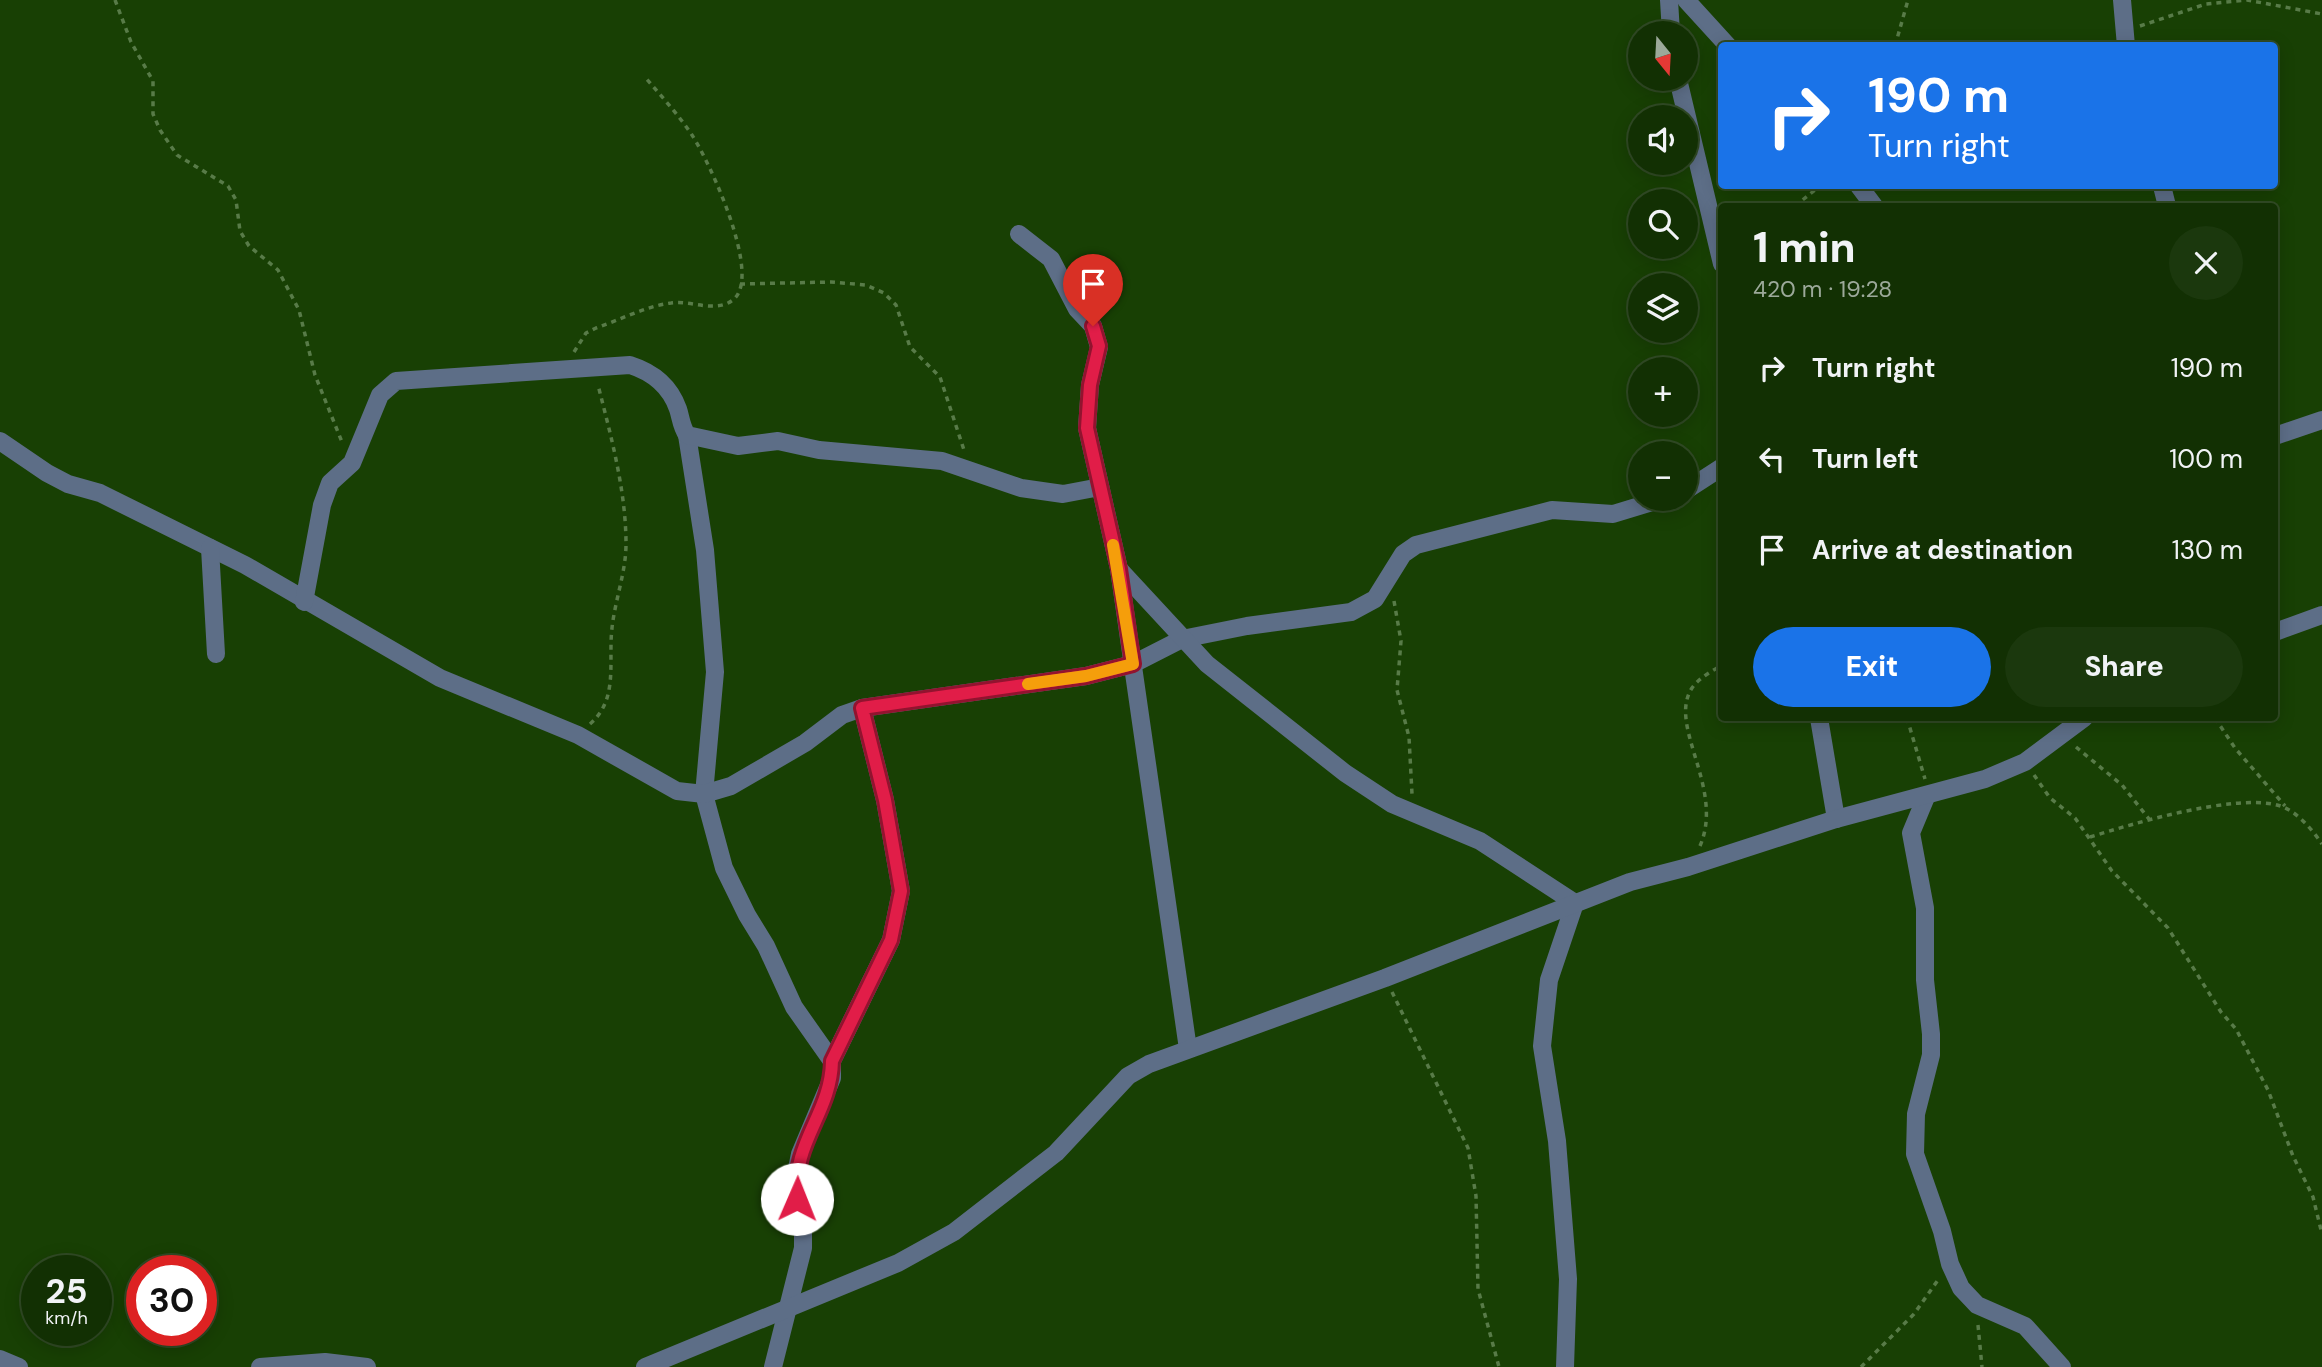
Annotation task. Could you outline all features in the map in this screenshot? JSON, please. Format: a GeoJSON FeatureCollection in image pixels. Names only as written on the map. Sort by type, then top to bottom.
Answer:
{"type":"FeatureCollection","features":[{"type":"Feature","properties":{"kind":"street"},"geometry":{"type":"LineString","coordinates":[[1669,0],[1670,21]]}},
{"type":"Feature","properties":{"kind":"street"},"geometry":{"type":"LineString","coordinates":[[1686,0],[1724,42]]}},
{"type":"Feature","properties":{"kind":"street"},"geometry":{"type":"LineString","coordinates":[[2122,0],[2125,39]]}},
{"type":"Feature","properties":{"kind":"street"},"geometry":{"type":"LineString","coordinates":[[1681,91],[1718,247]]}},
{"type":"Feature","properties":{"kind":"street"},"geometry":{"type":"LineString","coordinates":[[1019,234],[1051,259],[1077,309],[1096,334],[1099,346],[1090,385],[1087,428],[1119,569],[1154,828],[1188,1049]]}},
{"type":"Feature","properties":{"kind":"street"},"geometry":{"type":"LineString","coordinates":[[304,602],[322,505],[330,483],[352,463],[373,407],[387,386],[396,381],[593,366],[630,365],[654,376],[671,396],[687,435],[705,550],[715,672],[704,794],[724,868],[766,946],[794,1007],[832,1061]]}},
{"type":"Feature","properties":{"kind":"street"},"geometry":{"type":"LineString","coordinates":[[2278,435],[2322,420]]}},
{"type":"Feature","properties":{"kind":"street"},"geometry":{"type":"LineString","coordinates":[[687,435],[738,446],[778,441],[819,450],[942,461],[1021,488],[1063,494],[1100,487]]}},
{"type":"Feature","properties":{"kind":"street"},"geometry":{"type":"LineString","coordinates":[[0,441],[68,484],[100,493],[210,548],[440,678],[578,735],[677,791],[704,794],[731,786],[767,767],[842,715],[862,708],[1086,676],[1133,664],[1182,639],[1247,626],[1351,612],[1375,599],[1403,554],[1416,545],[1552,510],[1613,514],[1628,509]]}},
{"type":"Feature","properties":{"kind":"street"},"geometry":{"type":"LineString","coordinates":[[1698,483],[1718,470]]}},
{"type":"Feature","properties":{"kind":"street"},"geometry":{"type":"LineString","coordinates":[[210,548],[216,654]]}},
{"type":"Feature","properties":{"kind":"street"},"geometry":{"type":"LineString","coordinates":[[1119,569],[1182,639],[1264,711],[1345,773],[1392,804],[1480,841],[1575,903]]}},
{"type":"Feature","properties":{"kind":"street"},"geometry":{"type":"LineString","coordinates":[[2278,631],[2322,615]]}},
{"type":"Feature","properties":{"kind":"street"},"geometry":{"type":"LineString","coordinates":[[773,1367],[803,1248],[803,1220],[795,1178],[797,1166],[832,1078],[832,1061],[891,940],[901,891],[890,823],[862,708]]}},
{"type":"Feature","properties":{"kind":"street"},"geometry":{"type":"LineString","coordinates":[[1820,721],[1836,819]]}},
{"type":"Feature","properties":{"kind":"street"},"geometry":{"type":"LineString","coordinates":[[645,1367],[898,1263],[954,1231],[1056,1153],[1128,1076],[1188,1049],[1385,978],[1630,882],[1688,867],[1836,819],[1985,779],[2025,762],[2080,721]]}},
{"type":"Feature","properties":{"kind":"street"},"geometry":{"type":"LineString","coordinates":[[1926,797],[1911,833],[1925,908],[1925,980],[1931,1055],[1921,1086],[1913,1138],[1915,1154],[1942,1231],[1950,1265],[1961,1288],[1977,1305],[2025,1326],[2062,1367]]}},
{"type":"Feature","properties":{"kind":"street"},"geometry":{"type":"LineString","coordinates":[[1565,1367],[1568,1279],[1557,1141],[1542,1046],[1549,980],[1575,903]]}},
{"type":"Feature","properties":{"kind":"street"},"geometry":{"type":"LineString","coordinates":[[0,1359],[19,1367]]}},
{"type":"Feature","properties":{"kind":"street"},"geometry":{"type":"LineString","coordinates":[[260,1367],[325,1362],[367,1367]]}},
{"type":"Feature","properties":{"kind":"path"},"geometry":{"type":"LineString","coordinates":[[115,0],[153,82],[153,114],[160,130],[177,155],[228,186],[236,200],[240,231],[249,246],[278,270],[299,310],[315,375],[352,463]]}},
{"type":"Feature","properties":{"kind":"path"},"geometry":{"type":"LineString","coordinates":[[1896,42],[1908,0]]}},
{"type":"Feature","properties":{"kind":"path"},"geometry":{"type":"LineString","coordinates":[[2125,39],[2206,4],[2247,0],[2322,14]]}},
{"type":"Feature","properties":{"kind":"path"},"geometry":{"type":"LineString","coordinates":[[566,369],[579,342],[596,328],[670,303],[704,306],[727,303],[735,298],[740,284],[741,265],[734,230],[714,176],[691,133],[645,77]]}},
{"type":"Feature","properties":{"kind":"path"},"geometry":{"type":"LineString","coordinates":[[1799,203],[1817,189]]}},
{"type":"Feature","properties":{"kind":"path"},"geometry":{"type":"LineString","coordinates":[[740,284],[831,282],[866,285],[884,293],[896,305],[910,346],[940,377],[958,439],[974,471]]}},
{"type":"Feature","properties":{"kind":"path"},"geometry":{"type":"LineString","coordinates":[[578,735],[596,719],[606,704],[612,672],[612,629],[626,545],[614,453],[593,366]]}},
{"type":"Feature","properties":{"kind":"path"},"geometry":{"type":"LineString","coordinates":[[1389,575],[1401,641],[1397,690],[1409,737],[1413,814]]}},
{"type":"Feature","properties":{"kind":"path"},"geometry":{"type":"LineString","coordinates":[[1688,867],[1706,831],[1709,812],[1705,784],[1686,721],[1688,700],[1692,688],[1718,668]]}},
{"type":"Feature","properties":{"kind":"path"},"geometry":{"type":"LineString","coordinates":[[1908,721],[1925,775],[1926,797]]}},
{"type":"Feature","properties":{"kind":"path"},"geometry":{"type":"LineString","coordinates":[[2218,721],[2235,748],[2286,808],[2322,844]]}},
{"type":"Feature","properties":{"kind":"path"},"geometry":{"type":"LineString","coordinates":[[2060,735],[2122,785],[2149,819]]}},
{"type":"Feature","properties":{"kind":"path"},"geometry":{"type":"LineString","coordinates":[[2025,762],[2050,798],[2075,818],[2112,871],[2185,950],[2221,1012],[2236,1029],[2268,1090],[2293,1156],[2313,1197],[2322,1234]]}},
{"type":"Feature","properties":{"kind":"path"},"geometry":{"type":"LineString","coordinates":[[2090,837],[2149,819],[2251,803],[2286,808]]}},
{"type":"Feature","properties":{"kind":"path"},"geometry":{"type":"LineString","coordinates":[[1385,978],[1468,1148],[1476,1196],[1478,1289],[1499,1367]]}},
{"type":"Feature","properties":{"kind":"path"},"geometry":{"type":"LineString","coordinates":[[1861,1367],[1914,1314],[1950,1265]]}},
{"type":"Feature","properties":{"kind":"path"},"geometry":{"type":"LineString","coordinates":[[1977,1305],[1982,1367]]}},
{"type":"Feature","properties":{"kind":"slow traffic"},"geometry":{"type":"LineString","coordinates":[[1028,684],[1086,676],[1133,664],[1113,545]]}},
{"type":"Feature","properties":{"kind":"route"},"geometry":{"type":"LineString","coordinates":[[797,1199],[795,1178],[800,1154],[832,1078],[832,1061],[891,940],[901,891],[885,800],[862,708],[917,698],[1086,676],[1133,664],[1119,569],[1087,428],[1090,385],[1099,346],[1093,326]]}}]}
